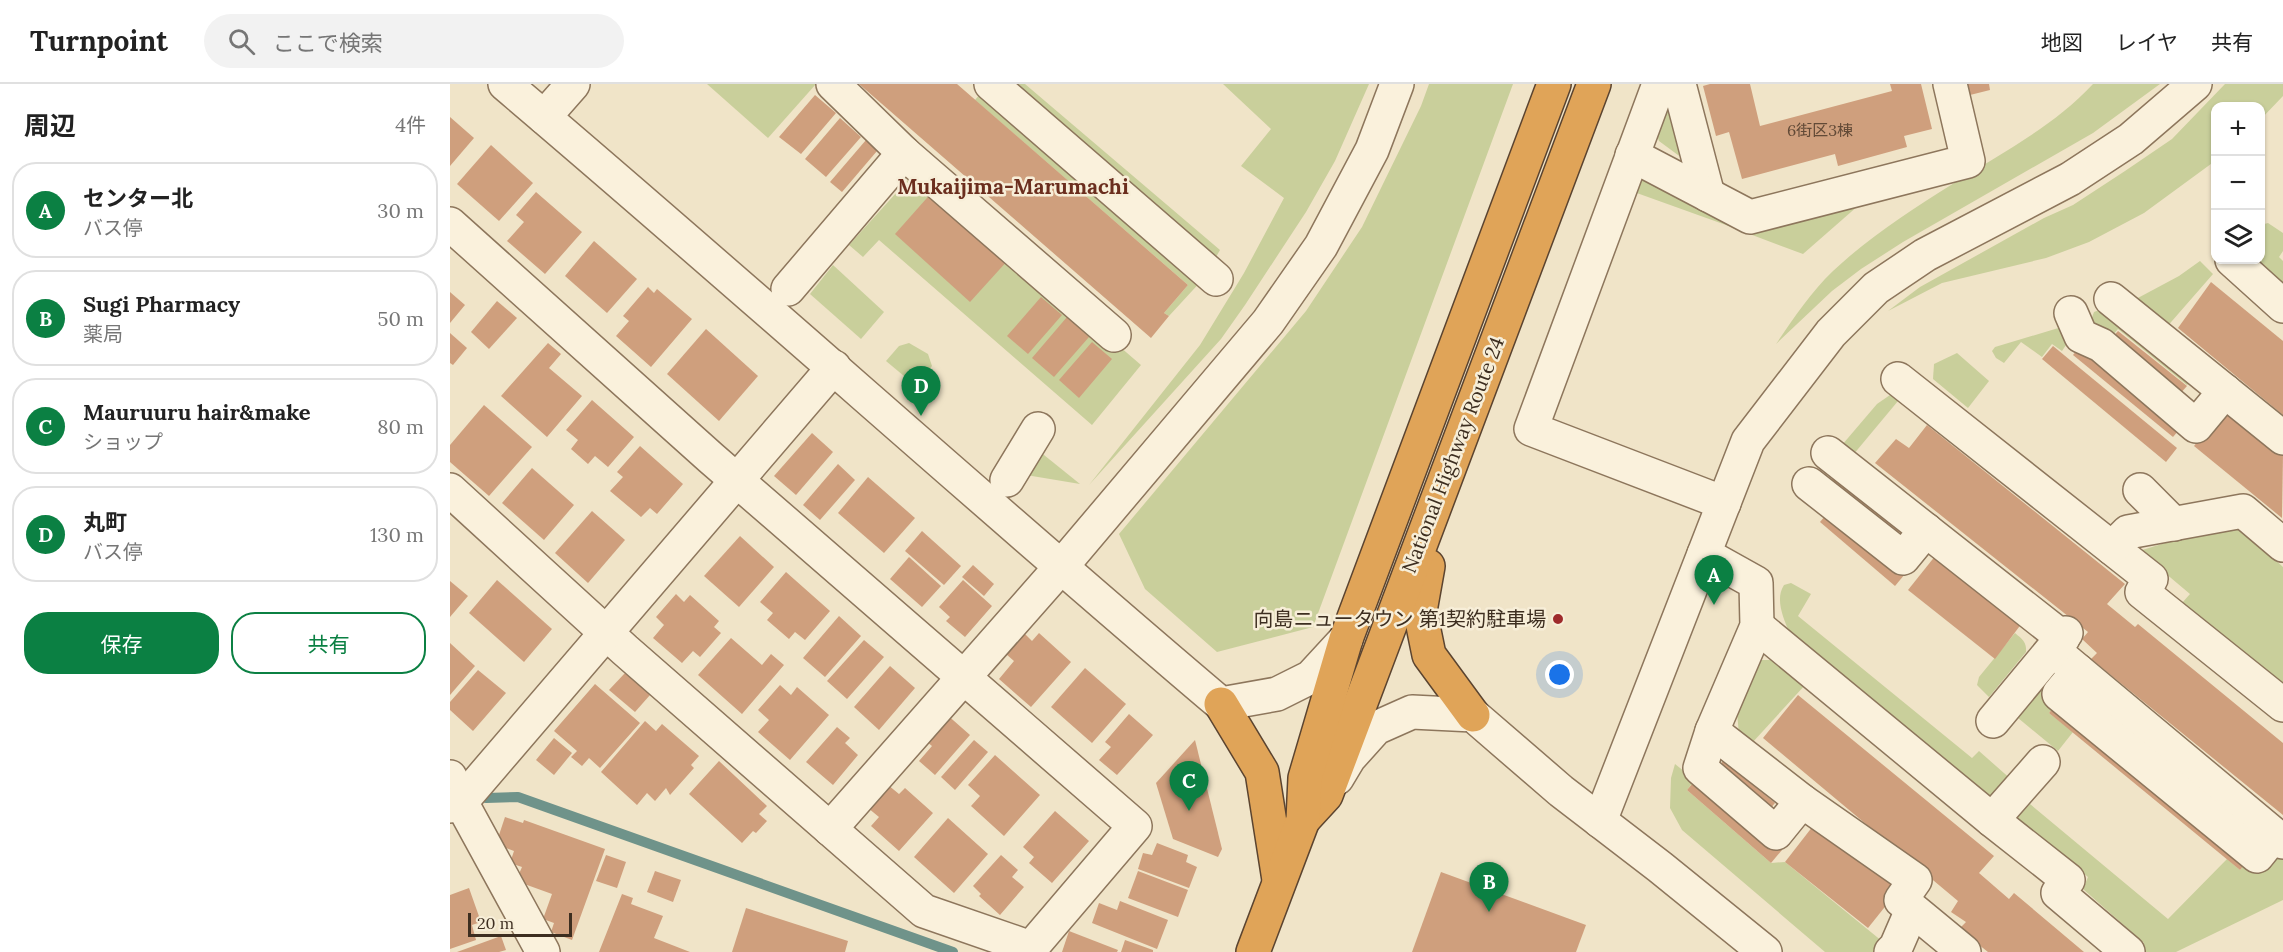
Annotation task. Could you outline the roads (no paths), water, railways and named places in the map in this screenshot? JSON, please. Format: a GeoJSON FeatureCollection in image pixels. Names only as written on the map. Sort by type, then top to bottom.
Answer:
{"type":"FeatureCollection","features":[{"type":"Feature","properties":{"kind":"highway","name":"National Highway Route 24"},"geometry":{"type":"LineString","coordinates":[[1253,952],[1303,820],[1305,778],[1346,639],[1554,84]]}},
{"type":"Feature","properties":{"kind":"highway","name":"National Highway Route 24"},"geometry":{"type":"LineString","coordinates":[[1303,820],[1326,795],[1594,84]]}},
{"type":"Feature","properties":{"kind":"highway"},"geometry":{"type":"LineString","coordinates":[[1473,715],[1429,655],[1420,611],[1426,573],[1502,360],[1510,305]]}},
{"type":"Feature","properties":{"kind":"highway"},"geometry":{"type":"LineString","coordinates":[[1221,704],[1262,772],[1280,882]]}},
{"type":"Feature","properties":{"kind":"street"},"geometry":{"type":"LineString","coordinates":[[505,84],[834,367],[1060,568],[1221,704],[1277,694],[1311,677],[1346,639]]}},
{"type":"Feature","properties":{"kind":"street"},"geometry":{"type":"LineString","coordinates":[[544,117],[573,84]]}},
{"type":"Feature","properties":{"kind":"street"},"geometry":{"type":"LineString","coordinates":[[832,84],[904,153],[1114,335]]}},
{"type":"Feature","properties":{"kind":"street"},"geometry":{"type":"LineString","coordinates":[[991,84],[1216,279]]}},
{"type":"Feature","properties":{"kind":"street"},"geometry":{"type":"LineString","coordinates":[[830,829],[1060,568],[1268,322],[1321,246],[1372,150],[1397,84]]}},
{"type":"Feature","properties":{"kind":"street"},"geometry":{"type":"LineString","coordinates":[[1659,84],[1531,429],[1724,503]]}},
{"type":"Feature","properties":{"kind":"street"},"geometry":{"type":"LineString","coordinates":[[1679,84],[1708,195]]}},
{"type":"Feature","properties":{"kind":"street"},"geometry":{"type":"LineString","coordinates":[[1632,155],[1750,217],[1968,161],[1950,84]]}},
{"type":"Feature","properties":{"kind":"street"},"geometry":{"type":"LineString","coordinates":[[1600,821],[1748,441],[1832,333],[1876,288],[1925,255],[2070,179],[2131,139],[2195,84]]}},
{"type":"Feature","properties":{"kind":"street"},"geometry":{"type":"LineString","coordinates":[[788,289],[904,153]]}},
{"type":"Feature","properties":{"kind":"street"},"geometry":{"type":"LineString","coordinates":[[450,224],[737,481],[1135,826],[1031,948],[924,911],[606,633],[450,490]]}},
{"type":"Feature","properties":{"kind":"street"},"geometry":{"type":"LineString","coordinates":[[2236,264],[2283,306]]}},
{"type":"Feature","properties":{"kind":"street"},"geometry":{"type":"LineString","coordinates":[[2111,298],[2283,438]]}},
{"type":"Feature","properties":{"kind":"street"},"geometry":{"type":"LineString","coordinates":[[2071,313],[2081,336],[2100,345],[2196,426],[2225,391]]}},
{"type":"Feature","properties":{"kind":"street"},"geometry":{"type":"LineString","coordinates":[[543,952],[454,795],[606,633],[834,367]]}},
{"type":"Feature","properties":{"kind":"street"},"geometry":{"type":"LineString","coordinates":[[1898,379],[2151,579],[2142,592],[2283,705]]}},
{"type":"Feature","properties":{"kind":"street"},"geometry":{"type":"LineString","coordinates":[[1007,480],[1038,429]]}},
{"type":"Feature","properties":{"kind":"street"},"geometry":{"type":"LineString","coordinates":[[1828,453],[2061,641],[2078,671],[2279,838]]}},
{"type":"Feature","properties":{"kind":"street"},"geometry":{"type":"LineString","coordinates":[[1809,484],[1903,558],[1926,530]]}},
{"type":"Feature","properties":{"kind":"street"},"geometry":{"type":"LineString","coordinates":[[2140,490],[2174,524]]}},
{"type":"Feature","properties":{"kind":"street"},"geometry":{"type":"LineString","coordinates":[[2112,548],[2128,532],[2243,511],[2283,544]]}},
{"type":"Feature","properties":{"kind":"street"},"geometry":{"type":"LineString","coordinates":[[1704,554],[1756,583],[1757,627],[1712,731],[1802,801],[1915,880],[1900,900],[1921,905],[1964,952]]}},
{"type":"Feature","properties":{"kind":"street"},"geometry":{"type":"LineString","coordinates":[[1757,627],[2068,880],[2058,894],[2128,952]]}},
{"type":"Feature","properties":{"kind":"street"},"geometry":{"type":"LineString","coordinates":[[1993,721],[2061,641]]}},
{"type":"Feature","properties":{"kind":"street"},"geometry":{"type":"LineString","coordinates":[[1326,795],[1349,758],[1376,728],[1412,712],[1473,715],[1561,792],[1660,867],[1749,947]]}},
{"type":"Feature","properties":{"kind":"street"},"geometry":{"type":"LineString","coordinates":[[1992,820],[2043,762]]}},
{"type":"Feature","properties":{"kind":"street"},"geometry":{"type":"LineString","coordinates":[[1891,952],[1921,905]]}},
{"type":"Feature","properties":{"kind":"waterway"},"geometry":{"type":"LineString","coordinates":[[486,798],[518,797],[953,952]]}},
{"type":"Feature","properties":{"kind":"place","name":"丸町"},"geometry":{"type":"Point","coordinates":[921,416]}},
{"type":"Feature","properties":{"kind":"place","name":"センター北"},"geometry":{"type":"Point","coordinates":[1714,605]}},
{"type":"Feature","properties":{"kind":"place","name":"向島ニュータウン 第1契約駐車場"},"geometry":{"type":"Point","coordinates":[1558,619]}},
{"type":"Feature","properties":{"kind":"place","name":"Mauruuru hair&make"},"geometry":{"type":"Point","coordinates":[1189,811]}},
{"type":"Feature","properties":{"kind":"place","name":"Sugi Pharmacy"},"geometry":{"type":"Point","coordinates":[1489,912]}},
{"type":"Feature","properties":{"kind":"district","name":"Mukaijima-Marumachi"},"geometry":{"type":"Point","coordinates":[1013,187]}}]}
